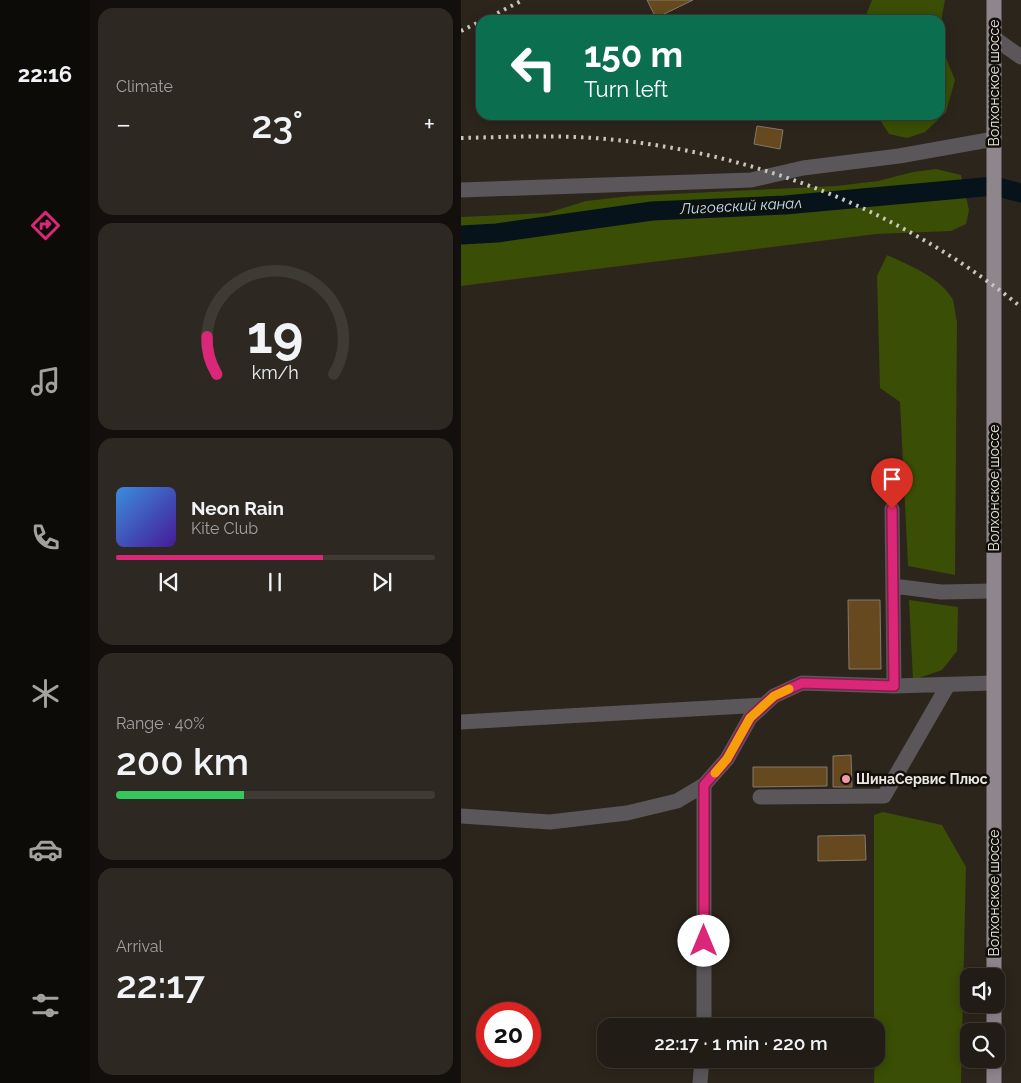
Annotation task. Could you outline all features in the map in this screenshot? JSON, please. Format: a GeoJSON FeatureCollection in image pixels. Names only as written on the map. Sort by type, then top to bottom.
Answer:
{"type":"FeatureCollection","features":[{"type":"Feature","properties":{"kind":"main road","name":"Волхонское шоссе"},"geometry":{"type":"LineString","coordinates":[[994,0],[994,968]]}},
{"type":"Feature","properties":{"kind":"main road"},"geometry":{"type":"LineString","coordinates":[[994,1068],[994,1083]]}},
{"type":"Feature","properties":{"kind":"street"},"geometry":{"type":"LineString","coordinates":[[994,38],[1021,57]]}},
{"type":"Feature","properties":{"kind":"street"},"geometry":{"type":"LineString","coordinates":[[461,190],[751,180],[803,168],[994,143]]}},
{"type":"Feature","properties":{"kind":"street"},"geometry":{"type":"LineString","coordinates":[[892,509],[894,686]]}},
{"type":"Feature","properties":{"kind":"street"},"geometry":{"type":"LineString","coordinates":[[893,586],[941,592],[993,591]]}},
{"type":"Feature","properties":{"kind":"street"},"geometry":{"type":"LineString","coordinates":[[461,816],[550,822],[627,813],[677,801],[704,785],[727,759],[750,718],[774,696],[802,683],[894,686],[993,683]]}},
{"type":"Feature","properties":{"kind":"street"},"geometry":{"type":"LineString","coordinates":[[760,797],[885,796],[948,685]]}},
{"type":"Feature","properties":{"kind":"street"},"geometry":{"type":"LineString","coordinates":[[461,722],[764,705]]}},
{"type":"Feature","properties":{"kind":"street"},"geometry":{"type":"LineString","coordinates":[[703,1018],[704,785]]}},
{"type":"Feature","properties":{"kind":"street"},"geometry":{"type":"LineString","coordinates":[[700,1083],[701,1068]]}},
{"type":"Feature","properties":{"kind":"green space"},"geometry":{"type":"Polygon","coordinates":[[[872,0],[945,0],[942,15],[866,15],[872,0]]]}},
{"type":"Feature","properties":{"kind":"green space"},"geometry":{"type":"Polygon","coordinates":[[[945,55],[955,80],[945,113],[945,55]]]}},
{"type":"Feature","properties":{"kind":"green space"},"geometry":{"type":"Polygon","coordinates":[[[880,120],[938,120],[925,132],[907,138],[889,134],[880,120]]]}},
{"type":"Feature","properties":{"kind":"green space"},"geometry":{"type":"Polygon","coordinates":[[[936,169],[961,175],[969,210],[966,224],[951,231],[876,234],[461,286],[461,217],[547,213],[586,201],[630,196],[836,186],[878,181],[913,172],[936,169]]]}},
{"type":"Feature","properties":{"kind":"green space"},"geometry":{"type":"Polygon","coordinates":[[[887,255],[914,267],[932,278],[946,291],[954,303],[957,321],[955,575],[908,566],[900,402],[880,388],[877,276],[887,255]]]}},
{"type":"Feature","properties":{"kind":"green space"},"geometry":{"type":"Polygon","coordinates":[[[909,600],[958,607],[957,651],[942,670],[913,680],[909,600]]]}},
{"type":"Feature","properties":{"kind":"green space"},"geometry":{"type":"Polygon","coordinates":[[[883,812],[942,825],[966,867],[964,968],[960,968],[960,1013],[963,1013],[962,1023],[960,1023],[961,1083],[874,1083],[875,1068],[885,1068],[885,1018],[874,1018],[874,815],[883,812]]]}},
{"type":"Feature","properties":{"kind":"building"},"geometry":{"type":"Polygon","coordinates":[[[647,0],[693,0],[662,15],[654,15],[647,0]]]}},
{"type":"Feature","properties":{"kind":"building"},"geometry":{"type":"Polygon","coordinates":[[[757,126],[783,130],[780,149],[754,144],[757,126]]]}},
{"type":"Feature","properties":{"kind":"building"},"geometry":{"type":"Polygon","coordinates":[[[848,600],[880,600],[881,669],[849,669],[848,600]]]}},
{"type":"Feature","properties":{"kind":"building"},"geometry":{"type":"Polygon","coordinates":[[[851,755],[852,787],[833,787],[833,756],[851,755]]]}},
{"type":"Feature","properties":{"kind":"building"},"geometry":{"type":"Polygon","coordinates":[[[753,767],[827,767],[827,786],[753,787],[753,767]]]}},
{"type":"Feature","properties":{"kind":"building"},"geometry":{"type":"Polygon","coordinates":[[[865,835],[866,860],[818,861],[818,836],[865,835]]]}},
{"type":"Feature","properties":{"kind":"waterway","name":"Лиговский канал"},"geometry":{"type":"LineString","coordinates":[[461,235],[497,233],[652,211],[785,205],[994,186],[1021,193]]}},
{"type":"Feature","properties":{"kind":"railway"},"geometry":{"type":"LineString","coordinates":[[494,15],[523,0]]}},
{"type":"Feature","properties":{"kind":"railway"},"geometry":{"type":"LineString","coordinates":[[461,31],[476,24]]}},
{"type":"Feature","properties":{"kind":"railway"},"geometry":{"type":"LineString","coordinates":[[461,138],[544,136],[594,138],[651,144],[708,155],[765,170],[820,190],[874,213],[925,241],[974,272],[1021,307]]}},
{"type":"Feature","properties":{"kind":"slow traffic"},"geometry":{"type":"LineString","coordinates":[[715,773],[727,759],[750,718],[774,696],[789,689]]}},
{"type":"Feature","properties":{"kind":"place","name":"ШинаСервис Плюс"},"geometry":{"type":"Point","coordinates":[846,779]}},
{"type":"Feature","properties":{"kind":"route"},"geometry":{"type":"LineString","coordinates":[[704,941],[704,785],[727,759],[750,718],[774,696],[802,683],[894,686],[892,509]]}}]}
